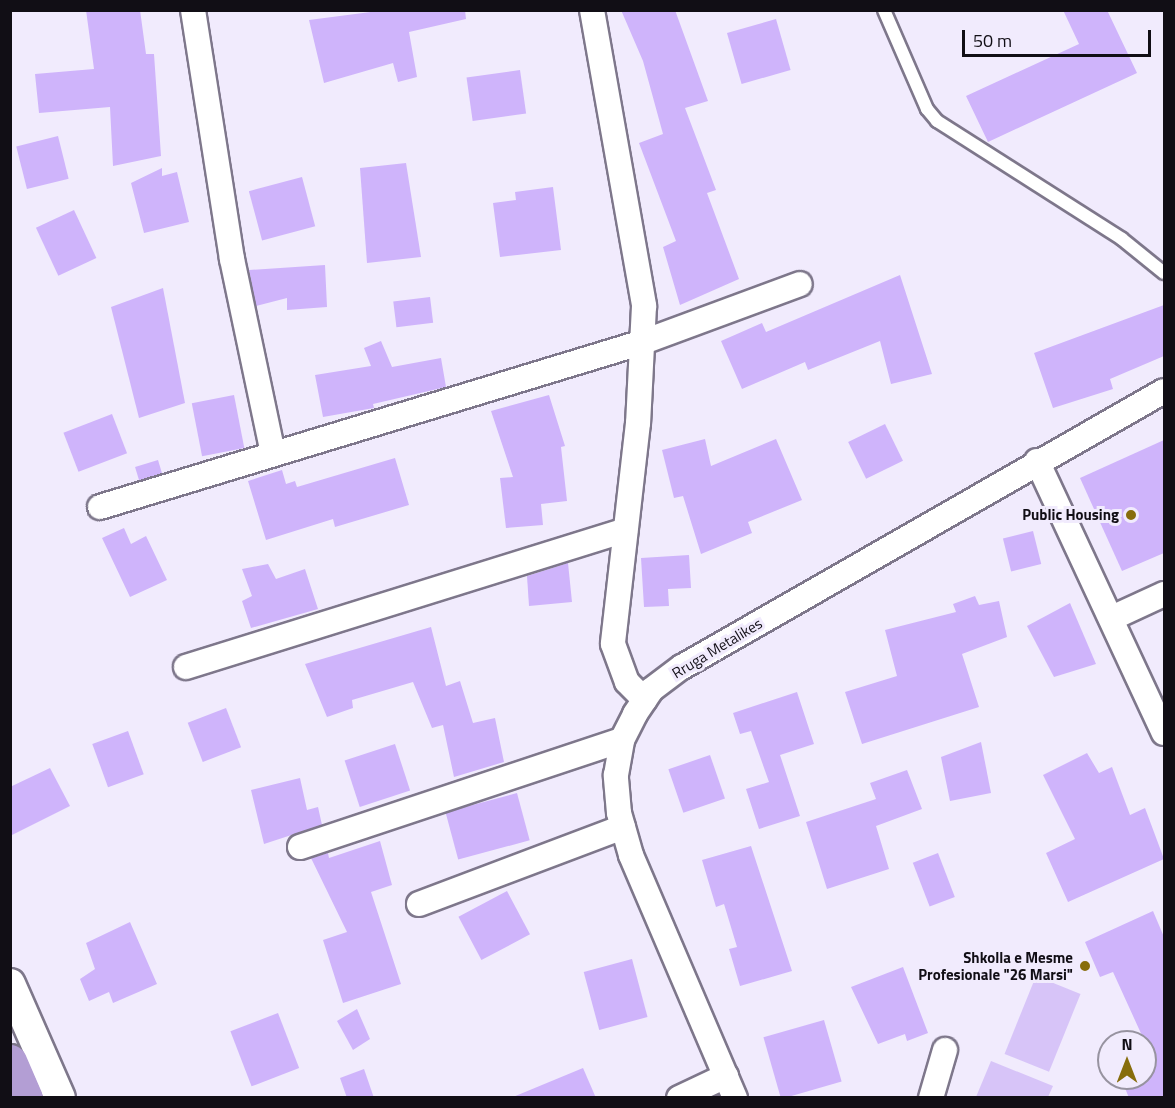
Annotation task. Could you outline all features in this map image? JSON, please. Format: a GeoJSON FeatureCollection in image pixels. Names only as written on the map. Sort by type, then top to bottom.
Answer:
{"type":"FeatureCollection","features":[{"type":"Feature","properties":{"kind":"highway"},"geometry":{"type":"LineString","coordinates":[[10,1061],[26,1098]]}},
{"type":"Feature","properties":{"kind":"street"},"geometry":{"type":"LineString","coordinates":[[193,10],[232,260],[273,453]]}},
{"type":"Feature","properties":{"kind":"street"},"geometry":{"type":"LineString","coordinates":[[592,10],[639,274],[643,342],[613,644],[627,682],[645,700]]}},
{"type":"Feature","properties":{"kind":"street"},"geometry":{"type":"LineString","coordinates":[[100,507],[643,342],[800,284]]}},
{"type":"Feature","properties":{"kind":"street","name":"Rruga Metalikes"},"geometry":{"type":"LineString","coordinates":[[730,1087],[623,827],[616,775],[621,740],[645,700],[682,667],[1037,461],[1164,391]]}},
{"type":"Feature","properties":{"kind":"street"},"geometry":{"type":"LineString","coordinates":[[1037,461],[1164,733]]}},
{"type":"Feature","properties":{"kind":"street"},"geometry":{"type":"LineString","coordinates":[[186,667],[625,530]]}},
{"type":"Feature","properties":{"kind":"street"},"geometry":{"type":"LineString","coordinates":[[1112,618],[1164,594]]}},
{"type":"Feature","properties":{"kind":"street"},"geometry":{"type":"LineString","coordinates":[[300,847],[621,740]]}},
{"type":"Feature","properties":{"kind":"street"},"geometry":{"type":"LineString","coordinates":[[419,904],[623,827]]}},
{"type":"Feature","properties":{"kind":"street"},"geometry":{"type":"LineString","coordinates":[[10,984],[60,1098]]}},
{"type":"Feature","properties":{"kind":"street"},"geometry":{"type":"LineString","coordinates":[[931,1098],[945,1050]]}},
{"type":"Feature","properties":{"kind":"street"},"geometry":{"type":"LineString","coordinates":[[679,1098],[730,1087]]}},
{"type":"Feature","properties":{"kind":"lane"},"geometry":{"type":"LineString","coordinates":[[884,10],[927,109],[937,122],[1122,239],[1164,273]]}},
{"type":"Feature","properties":{"kind":"shaded area"},"geometry":{"type":"Polygon","coordinates":[[[1036,976],[1081,994],[1049,1072],[1005,1054],[1036,976]]]}},
{"type":"Feature","properties":{"kind":"shaded area"},"geometry":{"type":"Polygon","coordinates":[[[991,1061],[1053,1086],[1048,1097],[976,1097],[991,1061]]]}},
{"type":"Feature","properties":{"kind":"building"},"geometry":{"type":"Polygon","coordinates":[[[86,10],[140,10],[146,54],[154,54],[161,156],[113,166],[110,107],[39,113],[35,74],[94,69],[86,10]]]}},
{"type":"Feature","properties":{"kind":"building"},"geometry":{"type":"Polygon","coordinates":[[[386,10],[465,10],[466,19],[409,32],[417,77],[398,82],[393,63],[324,83],[309,20],[386,10]]]}},
{"type":"Feature","properties":{"kind":"building"},"geometry":{"type":"Polygon","coordinates":[[[621,10],[675,10],[708,101],[685,108],[716,190],[707,193],[739,279],[680,305],[663,247],[676,241],[639,143],[663,134],[643,61],[621,10]]]}},
{"type":"Feature","properties":{"kind":"building"},"geometry":{"type":"Polygon","coordinates":[[[1063,10],[1107,10],[1137,73],[988,142],[966,96],[1079,44],[1063,10]]]}},
{"type":"Feature","properties":{"kind":"building"},"geometry":{"type":"Polygon","coordinates":[[[776,19],[791,70],[742,84],[727,33],[776,19]]]}},
{"type":"Feature","properties":{"kind":"building"},"geometry":{"type":"Polygon","coordinates":[[[520,70],[526,114],[473,121],[467,78],[520,70]]]}},
{"type":"Feature","properties":{"kind":"building"},"geometry":{"type":"Polygon","coordinates":[[[58,136],[69,179],[27,189],[16,146],[58,136]]]}},
{"type":"Feature","properties":{"kind":"building"},"geometry":{"type":"Polygon","coordinates":[[[406,163],[421,257],[367,263],[360,168],[406,163]]]}},
{"type":"Feature","properties":{"kind":"building"},"geometry":{"type":"Polygon","coordinates":[[[162,168],[162,176],[177,172],[189,222],[144,233],[131,183],[162,168]]]}},
{"type":"Feature","properties":{"kind":"building"},"geometry":{"type":"Polygon","coordinates":[[[302,177],[315,226],[262,240],[249,191],[302,177]]]}},
{"type":"Feature","properties":{"kind":"building"},"geometry":{"type":"Polygon","coordinates":[[[553,187],[561,250],[500,257],[493,203],[516,200],[515,192],[553,187]]]}},
{"type":"Feature","properties":{"kind":"building"},"geometry":{"type":"Polygon","coordinates":[[[74,210],[96,258],[58,276],[36,228],[74,210]]]}},
{"type":"Feature","properties":{"kind":"building"},"geometry":{"type":"Polygon","coordinates":[[[325,265],[327,307],[287,310],[287,298],[256,306],[249,270],[325,265]]]}},
{"type":"Feature","properties":{"kind":"building"},"geometry":{"type":"Polygon","coordinates":[[[900,275],[932,374],[891,384],[880,341],[808,370],[805,362],[742,389],[721,341],[762,323],[766,332],[900,275]]]}},
{"type":"Feature","properties":{"kind":"building"},"geometry":{"type":"Polygon","coordinates":[[[163,288],[185,403],[139,418],[111,307],[163,288]]]}},
{"type":"Feature","properties":{"kind":"building"},"geometry":{"type":"Polygon","coordinates":[[[430,297],[433,323],[396,327],[393,302],[430,297]]]}},
{"type":"Feature","properties":{"kind":"building"},"geometry":{"type":"Polygon","coordinates":[[[1164,305],[1164,356],[1110,379],[1113,389],[1053,408],[1034,353],[1164,305]]]}},
{"type":"Feature","properties":{"kind":"building"},"geometry":{"type":"Polygon","coordinates":[[[381,341],[392,367],[441,358],[446,387],[373,404],[374,408],[323,417],[315,375],[371,366],[364,348],[381,341]]]}},
{"type":"Feature","properties":{"kind":"building"},"geometry":{"type":"Polygon","coordinates":[[[234,395],[244,448],[202,456],[192,403],[234,395]]]}},
{"type":"Feature","properties":{"kind":"building"},"geometry":{"type":"Polygon","coordinates":[[[549,395],[565,446],[561,447],[567,501],[541,504],[543,525],[506,528],[500,478],[513,477],[491,411],[549,395]]]}},
{"type":"Feature","properties":{"kind":"building"},"geometry":{"type":"Polygon","coordinates":[[[112,414],[127,453],[79,472],[63,433],[112,414]]]}},
{"type":"Feature","properties":{"kind":"building"},"geometry":{"type":"Polygon","coordinates":[[[885,424],[903,461],[866,479],[848,442],[885,424]]]}},
{"type":"Feature","properties":{"kind":"building"},"geometry":{"type":"Polygon","coordinates":[[[705,439],[711,466],[776,439],[802,500],[748,522],[752,533],[701,554],[683,496],[674,498],[662,450],[705,439]]]}},
{"type":"Feature","properties":{"kind":"building","name":"Public Housing"},"geometry":{"type":"Polygon","coordinates":[[[1164,440],[1164,553],[1122,571],[1080,478],[1164,440]]]}},
{"type":"Feature","properties":{"kind":"building"},"geometry":{"type":"Polygon","coordinates":[[[395,458],[409,505],[335,527],[333,519],[266,540],[248,481],[282,470],[286,484],[295,481],[297,487],[395,458]]]}},
{"type":"Feature","properties":{"kind":"building"},"geometry":{"type":"Polygon","coordinates":[[[158,460],[162,473],[139,480],[135,467],[158,460]]]}},
{"type":"Feature","properties":{"kind":"building"},"geometry":{"type":"Polygon","coordinates":[[[124,528],[131,544],[146,536],[167,580],[130,597],[102,538],[124,528]]]}},
{"type":"Feature","properties":{"kind":"building"},"geometry":{"type":"Polygon","coordinates":[[[1033,531],[1041,564],[1011,571],[1003,538],[1033,531]]]}},
{"type":"Feature","properties":{"kind":"building"},"geometry":{"type":"Polygon","coordinates":[[[689,555],[691,588],[668,589],[669,606],[644,607],[641,558],[689,555]]]}},
{"type":"Feature","properties":{"kind":"building"},"geometry":{"type":"Polygon","coordinates":[[[568,563],[572,602],[529,606],[527,576],[568,563]]]}},
{"type":"Feature","properties":{"kind":"building"},"geometry":{"type":"Polygon","coordinates":[[[268,564],[276,579],[305,569],[318,609],[251,628],[242,601],[252,596],[242,569],[268,564]]]}},
{"type":"Feature","properties":{"kind":"building"},"geometry":{"type":"Polygon","coordinates":[[[975,596],[979,605],[999,601],[1007,637],[962,654],[979,707],[862,744],[845,692],[897,676],[885,630],[956,612],[953,604],[975,596]]]}},
{"type":"Feature","properties":{"kind":"building"},"geometry":{"type":"Polygon","coordinates":[[[1070,603],[1096,664],[1054,677],[1027,626],[1070,603]]]}},
{"type":"Feature","properties":{"kind":"building"},"geometry":{"type":"Polygon","coordinates":[[[431,627],[446,686],[460,681],[473,723],[495,718],[504,762],[454,777],[443,725],[432,728],[413,682],[352,700],[353,708],[327,717],[305,664],[431,627]]]}},
{"type":"Feature","properties":{"kind":"building"},"geometry":{"type":"Polygon","coordinates":[[[797,692],[814,744],[780,755],[800,816],[759,829],[746,789],[769,782],[751,731],[740,734],[733,713],[797,692]]]}},
{"type":"Feature","properties":{"kind":"building"},"geometry":{"type":"Polygon","coordinates":[[[226,708],[241,747],[203,762],[188,723],[226,708]]]}},
{"type":"Feature","properties":{"kind":"building"},"geometry":{"type":"Polygon","coordinates":[[[128,731],[144,774],[108,787],[92,744],[128,731]]]}},
{"type":"Feature","properties":{"kind":"building"},"geometry":{"type":"Polygon","coordinates":[[[981,742],[991,793],[950,801],[941,757],[981,742]]]}},
{"type":"Feature","properties":{"kind":"building"},"geometry":{"type":"Polygon","coordinates":[[[395,744],[410,791],[360,807],[345,760],[395,744]]]}},
{"type":"Feature","properties":{"kind":"building"},"geometry":{"type":"Polygon","coordinates":[[[1087,753],[1099,773],[1112,767],[1130,815],[1145,808],[1164,859],[1068,902],[1046,853],[1075,839],[1043,775],[1087,753]]]}},
{"type":"Feature","properties":{"kind":"building"},"geometry":{"type":"Polygon","coordinates":[[[710,755],[725,798],[683,813],[668,769],[710,755]]]}},
{"type":"Feature","properties":{"kind":"building"},"geometry":{"type":"Polygon","coordinates":[[[50,768],[70,806],[10,836],[10,787],[50,768]]]}},
{"type":"Feature","properties":{"kind":"building"},"geometry":{"type":"Polygon","coordinates":[[[907,770],[922,809],[876,826],[889,869],[827,889],[806,822],[876,799],[870,783],[907,770]]]}},
{"type":"Feature","properties":{"kind":"building"},"geometry":{"type":"Polygon","coordinates":[[[300,778],[307,810],[318,807],[322,825],[264,844],[251,790],[300,778]]]}},
{"type":"Feature","properties":{"kind":"building"},"geometry":{"type":"Polygon","coordinates":[[[517,793],[530,840],[458,859],[446,812],[517,793]]]}},
{"type":"Feature","properties":{"kind":"building"},"geometry":{"type":"Polygon","coordinates":[[[380,841],[392,885],[371,892],[401,984],[343,1003],[323,940],[347,932],[311,858],[328,853],[329,858],[380,841]]]}},
{"type":"Feature","properties":{"kind":"building"},"geometry":{"type":"Polygon","coordinates":[[[751,846],[792,971],[740,986],[729,949],[737,947],[724,904],[716,907],[702,860],[751,846]]]}},
{"type":"Feature","properties":{"kind":"building"},"geometry":{"type":"Polygon","coordinates":[[[938,853],[955,897],[930,907],[913,863],[938,853]]]}},
{"type":"Feature","properties":{"kind":"building"},"geometry":{"type":"Polygon","coordinates":[[[507,891],[530,934],[481,960],[458,917],[507,891]]]}},
{"type":"Feature","properties":{"kind":"building"},"geometry":{"type":"Polygon","coordinates":[[[1153,911],[1164,937],[1164,1098],[1129,1098],[1126,1090],[1157,1090],[1157,1030],[1139,1030],[1113,972],[1100,977],[1085,942],[1153,911]]]}},
{"type":"Feature","properties":{"kind":"building"},"geometry":{"type":"Polygon","coordinates":[[[130,922],[157,984],[113,1003],[109,992],[89,1001],[80,979],[95,969],[86,943],[130,922]]]}},
{"type":"Feature","properties":{"kind":"building"},"geometry":{"type":"Polygon","coordinates":[[[632,959],[648,1017],[599,1030],[584,972],[632,959]]]}},
{"type":"Feature","properties":{"kind":"building"},"geometry":{"type":"Polygon","coordinates":[[[903,967],[928,1033],[907,1041],[905,1034],[878,1044],[851,987],[903,967]]]}},
{"type":"Feature","properties":{"kind":"building"},"geometry":{"type":"Polygon","coordinates":[[[357,1009],[370,1039],[353,1050],[337,1021],[357,1009]]]}},
{"type":"Feature","properties":{"kind":"building"},"geometry":{"type":"Polygon","coordinates":[[[278,1013],[299,1068],[252,1086],[230,1031],[278,1013]]]}},
{"type":"Feature","properties":{"kind":"building"},"geometry":{"type":"Polygon","coordinates":[[[824,1020],[842,1082],[781,1098],[763,1037],[824,1020]]]}},
{"type":"Feature","properties":{"kind":"building"},"geometry":{"type":"Polygon","coordinates":[[[583,1068],[596,1098],[513,1098],[513,1097],[583,1068]]]}},
{"type":"Feature","properties":{"kind":"building"},"geometry":{"type":"Polygon","coordinates":[[[364,1069],[374,1098],[347,1098],[340,1078],[364,1069]]]}},
{"type":"Feature","properties":{"kind":"place","name":"Public Housing"},"geometry":{"type":"Point","coordinates":[1131,515]}},
{"type":"Feature","properties":{"kind":"place","name":"Shkolla e Mesme Profesionale \"26 Marsi\""},"geometry":{"type":"Point","coordinates":[1085,966]}}]}
